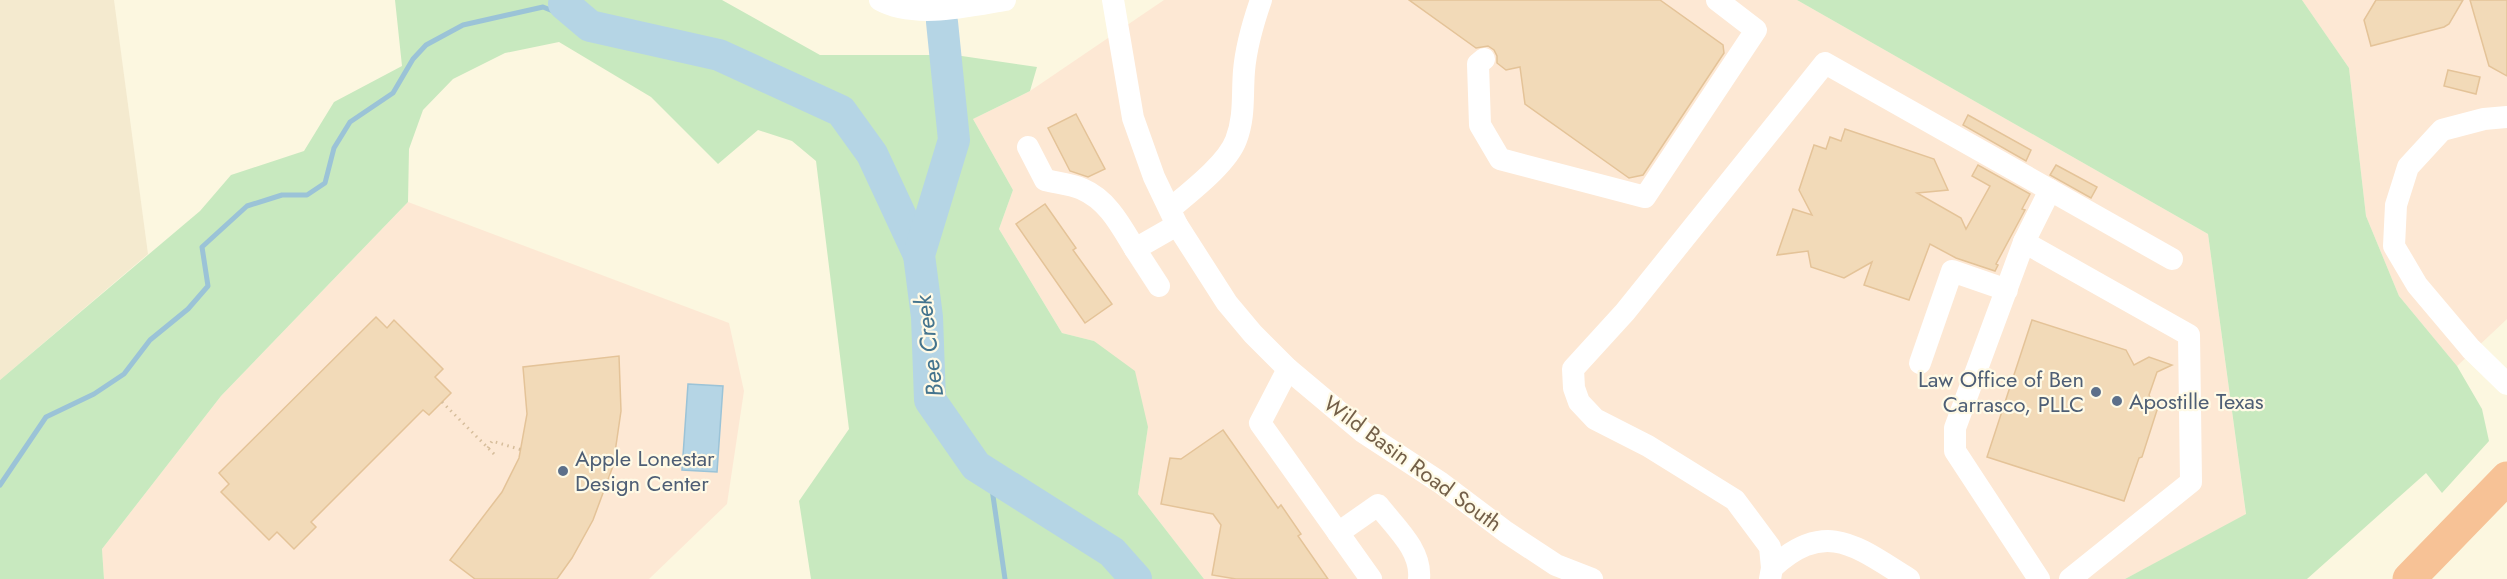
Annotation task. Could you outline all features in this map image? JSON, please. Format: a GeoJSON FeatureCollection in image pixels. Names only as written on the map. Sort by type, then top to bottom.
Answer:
{"type":"FeatureCollection","features":[{"type":"Feature","properties":{"kind":"highway"},"geometry":{"type":"LineString","coordinates":[[2409,579],[2507,478]]}},
{"type":"Feature","properties":{"kind":"street"},"geometry":{"type":"LineString","coordinates":[[880,0],[905,7],[931,9],[956,8],[1005,0]]}},
{"type":"Feature","properties":{"kind":"street","name":"Wild Basin Road South"},"geometry":{"type":"LineString","coordinates":[[1113,0],[1133,118],[1154,177],[1174,217],[1227,303],[1253,334],[1288,369],[1363,432],[1441,483],[1506,532],[1556,565],[1592,579]]}},
{"type":"Feature","properties":{"kind":"street"},"geometry":{"type":"LineString","coordinates":[[1135,249],[1174,217],[1236,142],[1244,111],[1244,71],[1252,26],[1261,0]]}},
{"type":"Feature","properties":{"kind":"street"},"geometry":{"type":"LineString","coordinates":[[1484,58],[1478,64],[1480,125],[1500,159],[1645,197],[1756,30],[1717,0]]}},
{"type":"Feature","properties":{"kind":"street"},"geometry":{"type":"LineString","coordinates":[[1771,574],[1770,548],[1735,500],[1658,451],[1595,419],[1579,402],[1574,388],[1573,369],[1625,312],[1825,63],[2172,259]]}},
{"type":"Feature","properties":{"kind":"street"},"geometry":{"type":"LineString","coordinates":[[2507,117],[2484,118],[2442,130],[2408,167],[2396,205],[2394,246],[2417,285],[2455,331],[2507,384]]}},
{"type":"Feature","properties":{"kind":"street"},"geometry":{"type":"LineString","coordinates":[[1028,147],[1045,180],[1080,188],[1099,198],[1117,220],[1159,286]]}},
{"type":"Feature","properties":{"kind":"street"},"geometry":{"type":"LineString","coordinates":[[2039,579],[1955,451],[1955,428],[2024,243],[2050,190]]}},
{"type":"Feature","properties":{"kind":"street"},"geometry":{"type":"LineString","coordinates":[[2024,243],[2189,335],[2191,482],[2070,579]]}},
{"type":"Feature","properties":{"kind":"street"},"geometry":{"type":"LineString","coordinates":[[1920,363],[1952,271],[2007,290]]}},
{"type":"Feature","properties":{"kind":"street"},"geometry":{"type":"LineString","coordinates":[[1288,369],[1260,423],[1371,579]]}},
{"type":"Feature","properties":{"kind":"street"},"geometry":{"type":"LineString","coordinates":[[1338,533],[1378,505],[1415,553],[1420,568],[1419,579]]}},
{"type":"Feature","properties":{"kind":"street"},"geometry":{"type":"LineString","coordinates":[[1771,574],[1789,553],[1812,543],[1833,540],[1854,546],[1910,579]]}},
{"type":"Feature","properties":{"kind":"path"},"geometry":{"type":"LineString","coordinates":[[442,402],[496,456]]}},
{"type":"Feature","properties":{"kind":"path"},"geometry":{"type":"LineString","coordinates":[[488,448],[492,441],[522,450]]}},
{"type":"Feature","properties":{"kind":"shaded area"},"geometry":{"type":"Polygon","coordinates":[[[0,0],[114,0],[148,254],[0,380],[0,0]]]}},
{"type":"Feature","properties":{"kind":"shaded area"},"geometry":{"type":"Polygon","coordinates":[[[1164,0],[1797,0],[2208,234],[2246,515],[2125,579],[1204,579],[1138,494],[1148,427],[1094,341],[1062,333],[999,229],[1013,190],[973,119],[1030,91],[1164,0]]]}},
{"type":"Feature","properties":{"kind":"shaded area"},"geometry":{"type":"Polygon","coordinates":[[[2302,0],[2507,0],[2507,319],[2457,366],[2399,296],[2366,216],[2349,68],[2302,0]]]}},
{"type":"Feature","properties":{"kind":"shaded area"},"geometry":{"type":"Polygon","coordinates":[[[408,202],[729,323],[744,391],[727,504],[649,579],[104,579],[102,549],[221,396],[408,202]]]}},
{"type":"Feature","properties":{"kind":"green space"},"geometry":{"type":"Polygon","coordinates":[[[395,0],[722,0],[820,55],[955,55],[1037,67],[1030,91],[973,119],[1013,190],[999,229],[1062,333],[1094,341],[1135,371],[1148,427],[1138,494],[1204,579],[811,579],[799,501],[849,429],[816,161],[792,141],[758,130],[718,164],[651,97],[559,42],[505,53],[453,79],[423,110],[409,149],[408,202],[221,396],[102,549],[104,579],[0,579],[0,380],[200,211],[231,175],[304,151],[334,102],[402,66],[395,0]]]}},
{"type":"Feature","properties":{"kind":"green space"},"geometry":{"type":"Polygon","coordinates":[[[1797,0],[2302,0],[2349,68],[2366,216],[2399,296],[2457,366],[2482,409],[2489,441],[2442,493],[2426,473],[2307,579],[2125,579],[2246,514],[2208,234],[1797,0]]]}},
{"type":"Feature","properties":{"kind":"water"},"geometry":{"type":"Polygon","coordinates":[[[688,384],[723,386],[717,472],[682,470],[688,384]]]}},
{"type":"Feature","properties":{"kind":"building"},"geometry":{"type":"Polygon","coordinates":[[[1409,0],[1660,0],[1723,45],[1724,53],[1643,175],[1629,178],[1525,104],[1520,67],[1506,70],[1497,63],[1494,50],[1488,46],[1476,48],[1409,0]]]}},
{"type":"Feature","properties":{"kind":"building"},"geometry":{"type":"Polygon","coordinates":[[[2376,0],[2463,0],[2449,24],[2444,27],[2371,46],[2364,20],[2376,0]]]}},
{"type":"Feature","properties":{"kind":"building"},"geometry":{"type":"Polygon","coordinates":[[[2470,0],[2507,0],[2507,76],[2489,66],[2470,0]]]}},
{"type":"Feature","properties":{"kind":"building"},"geometry":{"type":"Polygon","coordinates":[[[2448,70],[2480,77],[2476,94],[2444,86],[2448,70]]]}},
{"type":"Feature","properties":{"kind":"building"},"geometry":{"type":"Polygon","coordinates":[[[1076,114],[1105,169],[1088,177],[1070,171],[1048,128],[1076,114]]]}},
{"type":"Feature","properties":{"kind":"building"},"geometry":{"type":"Polygon","coordinates":[[[1968,115],[2031,150],[2026,161],[1963,125],[1968,115]]]}},
{"type":"Feature","properties":{"kind":"building"},"geometry":{"type":"Polygon","coordinates":[[[1845,129],[1934,159],[1948,190],[1917,193],[1961,218],[1966,229],[1990,186],[1972,176],[1978,165],[2030,194],[2022,209],[2025,210],[1996,264],[1998,265],[1995,271],[1956,258],[1930,244],[1909,300],[1864,285],[1872,262],[1844,278],[1811,267],[1808,251],[1777,255],[1793,209],[1812,215],[1799,190],[1814,145],[1826,149],[1830,137],[1841,141],[1845,129]]]}},
{"type":"Feature","properties":{"kind":"building"},"geometry":{"type":"Polygon","coordinates":[[[2056,165],[2097,187],[2091,198],[2050,175],[2056,165]]]}},
{"type":"Feature","properties":{"kind":"building"},"geometry":{"type":"Polygon","coordinates":[[[1045,204],[1076,248],[1073,250],[1112,304],[1085,323],[1016,224],[1045,204]]]}},
{"type":"Feature","properties":{"kind":"building"},"geometry":{"type":"Polygon","coordinates":[[[376,317],[387,328],[394,320],[443,369],[435,377],[451,393],[429,415],[423,410],[311,522],[316,527],[294,549],[277,532],[269,540],[221,492],[229,484],[219,473],[376,317]]]}},
{"type":"Feature","properties":{"kind":"building"},"geometry":{"type":"Polygon","coordinates":[[[2032,320],[2126,350],[2134,365],[2149,357],[2172,365],[2157,372],[2149,395],[2157,410],[2142,457],[2139,458],[2124,501],[1987,457],[2032,320]]]}},
{"type":"Feature","properties":{"kind":"building","name":"Apple Lonestar Design Center"},"geometry":{"type":"Polygon","coordinates":[[[619,356],[621,411],[613,466],[593,520],[572,558],[557,579],[475,579],[450,560],[502,492],[519,458],[527,414],[523,367],[619,356]]]}},
{"type":"Feature","properties":{"kind":"building"},"geometry":{"type":"Polygon","coordinates":[[[1223,430],[1278,508],[1281,505],[1301,534],[1298,536],[1328,579],[1236,579],[1212,575],[1221,525],[1213,514],[1161,504],[1170,458],[1181,459],[1223,430]]]}},
{"type":"Feature","properties":{"kind":"waterway"},"geometry":{"type":"LineString","coordinates":[[562,0],[564,4]]}},
{"type":"Feature","properties":{"kind":"waterway"},"geometry":{"type":"LineString","coordinates":[[564,4],[590,26],[719,55],[841,111],[872,154],[919,255]]}},
{"type":"Feature","properties":{"kind":"waterway"},"geometry":{"type":"LineString","coordinates":[[0,485],[46,417],[94,394],[124,374],[150,340],[188,309],[208,286],[202,247],[247,206],[282,195],[307,195],[325,183],[334,148],[350,122],[393,93],[413,59],[426,45],[463,25],[543,7],[590,26]]}},
{"type":"Feature","properties":{"kind":"waterway","name":"Bee Creek"},"geometry":{"type":"LineString","coordinates":[[942,22],[954,140],[919,255],[927,317],[930,400],[976,466],[1112,552],[1136,579]]}},
{"type":"Feature","properties":{"kind":"waterway"},"geometry":{"type":"LineString","coordinates":[[990,475],[1005,579]]}},
{"type":"Feature","properties":{"kind":"place","name":"Law Office of Ben Carrasco, PLLC"},"geometry":{"type":"Point","coordinates":[2096,392]}},
{"type":"Feature","properties":{"kind":"place","name":"Apostille Texas"},"geometry":{"type":"Point","coordinates":[2117,401]}},
{"type":"Feature","properties":{"kind":"place","name":"Apple Lonestar Design Center"},"geometry":{"type":"Point","coordinates":[563,471]}}]}
